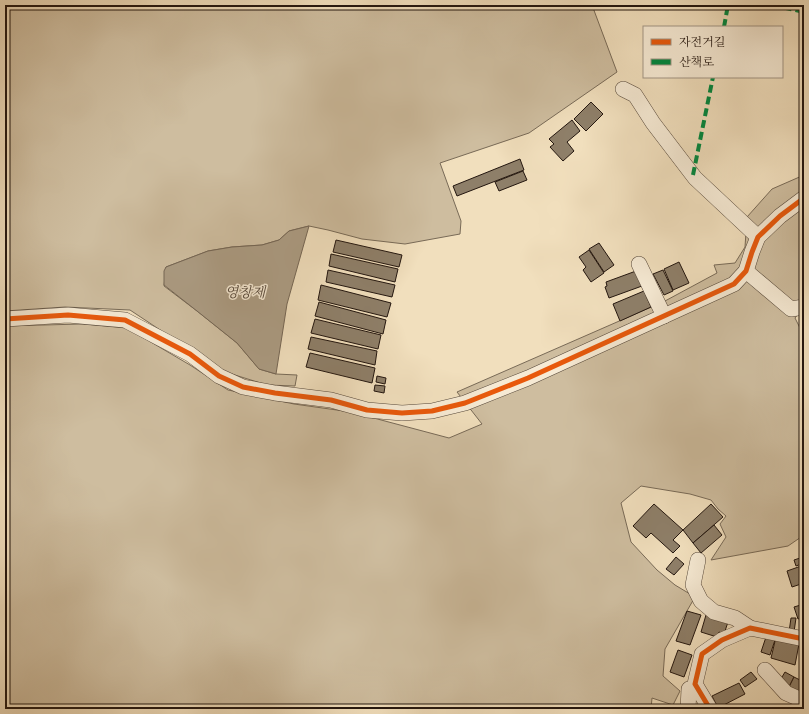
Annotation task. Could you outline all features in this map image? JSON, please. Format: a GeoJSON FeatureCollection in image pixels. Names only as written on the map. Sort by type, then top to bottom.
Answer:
{"type":"FeatureCollection","features":[{"type":"Feature","properties":{"kind":"street"},"geometry":{"type":"LineString","coordinates":[[623,89],[635,95],[653,123],[695,178],[758,237]]}},
{"type":"Feature","properties":{"kind":"street"},"geometry":{"type":"LineString","coordinates":[[5,319],[68,315],[125,320],[190,354],[219,376],[243,387],[275,394],[331,400],[366,410],[402,412],[432,411],[465,403],[528,378],[734,284],[746,270],[758,237],[780,216],[804,198]]}},
{"type":"Feature","properties":{"kind":"street"},"geometry":{"type":"LineString","coordinates":[[639,264],[664,316]]}},
{"type":"Feature","properties":{"kind":"street"},"geometry":{"type":"LineString","coordinates":[[746,270],[791,309],[804,307]]}},
{"type":"Feature","properties":{"kind":"street"},"geometry":{"type":"LineString","coordinates":[[698,560],[693,585],[701,601],[714,612],[734,618],[750,628],[804,639]]}},
{"type":"Feature","properties":{"kind":"street"},"geometry":{"type":"LineString","coordinates":[[710,709],[695,684],[702,654],[722,640],[750,628]]}},
{"type":"Feature","properties":{"kind":"street"},"geometry":{"type":"LineString","coordinates":[[765,670],[786,693],[804,701]]}},
{"type":"Feature","properties":{"kind":"street"},"geometry":{"type":"LineString","coordinates":[[688,709],[689,689],[697,688]]}},
{"type":"Feature","properties":{"kind":"shaded area"},"geometry":{"type":"Polygon","coordinates":[[[5,5],[592,5],[617,72],[529,133],[440,163],[461,221],[460,234],[405,244],[362,239],[309,226],[289,231],[279,240],[262,245],[232,247],[208,251],[166,267],[164,286],[237,343],[259,369],[276,374],[297,375],[295,386],[267,385],[222,371],[130,310],[65,307],[5,311],[5,5]]]}},
{"type":"Feature","properties":{"kind":"shaded area"},"geometry":{"type":"Polygon","coordinates":[[[804,175],[804,306],[795,318],[804,336],[804,535],[788,546],[711,560],[726,537],[720,524],[726,516],[711,500],[690,494],[641,486],[621,503],[631,542],[657,570],[675,585],[695,597],[665,649],[663,676],[680,691],[673,705],[652,698],[651,709],[5,709],[5,326],[82,324],[127,328],[190,365],[228,390],[294,404],[351,412],[449,438],[482,424],[457,392],[665,301],[717,273],[714,265],[735,263],[745,247],[747,217],[772,189],[804,175]]]}},
{"type":"Feature","properties":{"kind":"water","name":"영창제"},"geometry":{"type":"Polygon","coordinates":[[[309,226],[287,304],[276,374],[259,369],[237,343],[164,285],[164,271],[166,267],[208,251],[232,247],[262,245],[279,240],[289,231],[309,226]]]}},
{"type":"Feature","properties":{"kind":"building"},"geometry":{"type":"Polygon","coordinates":[[[591,102],[603,114],[586,131],[574,119],[591,102]]]}},
{"type":"Feature","properties":{"kind":"building"},"geometry":{"type":"Polygon","coordinates":[[[572,120],[580,131],[567,142],[574,151],[563,161],[550,147],[554,144],[549,139],[572,120]]]}},
{"type":"Feature","properties":{"kind":"building"},"geometry":{"type":"Polygon","coordinates":[[[520,159],[524,170],[457,196],[453,186],[520,159]]]}},
{"type":"Feature","properties":{"kind":"building"},"geometry":{"type":"Polygon","coordinates":[[[523,171],[527,180],[499,191],[495,182],[523,171]]]}},
{"type":"Feature","properties":{"kind":"building"},"geometry":{"type":"Polygon","coordinates":[[[336,240],[402,255],[399,267],[333,252],[336,240]]]}},
{"type":"Feature","properties":{"kind":"building"},"geometry":{"type":"Polygon","coordinates":[[[599,243],[614,265],[604,272],[589,249],[599,243]]]}},
{"type":"Feature","properties":{"kind":"building"},"geometry":{"type":"Polygon","coordinates":[[[589,250],[604,273],[591,282],[583,270],[586,267],[579,257],[589,250]]]}},
{"type":"Feature","properties":{"kind":"building"},"geometry":{"type":"Polygon","coordinates":[[[331,254],[398,269],[395,282],[329,266],[331,254]]]}},
{"type":"Feature","properties":{"kind":"building"},"geometry":{"type":"Polygon","coordinates":[[[679,262],[689,283],[673,290],[664,269],[679,262]]]}},
{"type":"Feature","properties":{"kind":"building"},"geometry":{"type":"Polygon","coordinates":[[[328,270],[395,285],[392,297],[326,282],[328,270]]]}},
{"type":"Feature","properties":{"kind":"building"},"geometry":{"type":"Polygon","coordinates":[[[663,270],[673,291],[664,295],[653,274],[663,270]]]}},
{"type":"Feature","properties":{"kind":"building"},"geometry":{"type":"Polygon","coordinates":[[[636,271],[642,286],[609,298],[605,287],[607,286],[606,282],[636,271]]]}},
{"type":"Feature","properties":{"kind":"building"},"geometry":{"type":"Polygon","coordinates":[[[321,285],[391,303],[387,317],[318,300],[321,285]]]}},
{"type":"Feature","properties":{"kind":"building"},"geometry":{"type":"Polygon","coordinates":[[[644,291],[651,307],[620,321],[613,304],[644,291]]]}},
{"type":"Feature","properties":{"kind":"building"},"geometry":{"type":"Polygon","coordinates":[[[319,302],[386,320],[383,334],[315,316],[319,302]]]}},
{"type":"Feature","properties":{"kind":"building"},"geometry":{"type":"Polygon","coordinates":[[[315,319],[381,335],[378,349],[311,333],[315,319]]]}},
{"type":"Feature","properties":{"kind":"building"},"geometry":{"type":"Polygon","coordinates":[[[311,337],[377,351],[375,365],[308,349],[311,337]]]}},
{"type":"Feature","properties":{"kind":"building"},"geometry":{"type":"Polygon","coordinates":[[[310,353],[375,368],[372,383],[306,367],[310,353]]]}},
{"type":"Feature","properties":{"kind":"building"},"geometry":{"type":"Polygon","coordinates":[[[377,376],[386,378],[385,384],[376,382],[377,376]]]}},
{"type":"Feature","properties":{"kind":"building"},"geometry":{"type":"Polygon","coordinates":[[[375,385],[385,386],[384,393],[374,391],[375,385]]]}},
{"type":"Feature","properties":{"kind":"building"},"geometry":{"type":"Polygon","coordinates":[[[654,504],[683,530],[673,540],[680,546],[673,553],[651,533],[646,538],[633,526],[654,504]]]}},
{"type":"Feature","properties":{"kind":"building"},"geometry":{"type":"Polygon","coordinates":[[[711,504],[723,517],[693,543],[683,530],[711,504]]]}},
{"type":"Feature","properties":{"kind":"building"},"geometry":{"type":"Polygon","coordinates":[[[714,525],[722,535],[701,553],[693,543],[714,525]]]}},
{"type":"Feature","properties":{"kind":"building"},"geometry":{"type":"Polygon","coordinates":[[[676,557],[684,564],[674,575],[666,569],[676,557]]]}},
{"type":"Feature","properties":{"kind":"building"},"geometry":{"type":"Polygon","coordinates":[[[803,557],[804,563],[796,566],[794,560],[803,557]]]}},
{"type":"Feature","properties":{"kind":"building"},"geometry":{"type":"Polygon","coordinates":[[[804,565],[804,583],[792,587],[787,571],[804,565]]]}},
{"type":"Feature","properties":{"kind":"building"},"geometry":{"type":"Polygon","coordinates":[[[804,604],[804,617],[798,619],[794,607],[804,604]]]}},
{"type":"Feature","properties":{"kind":"building"},"geometry":{"type":"Polygon","coordinates":[[[687,611],[701,615],[690,645],[676,641],[687,611]]]}},
{"type":"Feature","properties":{"kind":"building"},"geometry":{"type":"Polygon","coordinates":[[[706,615],[728,622],[724,634],[719,632],[717,637],[701,632],[706,615]]]}},
{"type":"Feature","properties":{"kind":"building"},"geometry":{"type":"Polygon","coordinates":[[[791,618],[796,618],[794,632],[789,632],[791,618]]]}},
{"type":"Feature","properties":{"kind":"building"},"geometry":{"type":"Polygon","coordinates":[[[766,637],[775,640],[770,655],[761,652],[766,637]]]}},
{"type":"Feature","properties":{"kind":"building"},"geometry":{"type":"Polygon","coordinates":[[[776,637],[799,644],[795,665],[771,658],[776,637]]]}},
{"type":"Feature","properties":{"kind":"building"},"geometry":{"type":"Polygon","coordinates":[[[678,650],[692,655],[684,677],[670,672],[678,650]]]}},
{"type":"Feature","properties":{"kind":"building"},"geometry":{"type":"Polygon","coordinates":[[[751,672],[757,679],[745,687],[740,680],[751,672]]]}},
{"type":"Feature","properties":{"kind":"building"},"geometry":{"type":"Polygon","coordinates":[[[785,672],[794,677],[789,687],[779,682],[785,672]]]}},
{"type":"Feature","properties":{"kind":"building"},"geometry":{"type":"Polygon","coordinates":[[[794,677],[804,682],[804,694],[789,687],[794,677]]]}},
{"type":"Feature","properties":{"kind":"building"},"geometry":{"type":"Polygon","coordinates":[[[739,683],[745,694],[718,708],[712,696],[739,683]]]}},
{"type":"Feature","properties":{"kind":"marked path"},"geometry":{"type":"LineString","coordinates":[[724,26],[728,5]]}},
{"type":"Feature","properties":{"kind":"marked path"},"geometry":{"type":"LineString","coordinates":[[772,5],[804,12]]}},
{"type":"Feature","properties":{"kind":"marked path"},"geometry":{"type":"LineString","coordinates":[[693,175],[713,78]]}},
{"type":"Feature","properties":{"kind":"cycle path"},"geometry":{"type":"LineString","coordinates":[[5,319],[68,315],[125,320],[190,354],[219,376],[243,387],[275,393],[331,400],[367,410],[402,413],[432,411],[465,403],[528,378],[734,284],[746,271],[758,237],[780,216],[804,198]]}},
{"type":"Feature","properties":{"kind":"cycle path"},"geometry":{"type":"LineString","coordinates":[[710,709],[695,684],[702,654],[722,640],[750,628],[804,639]]}}]}
